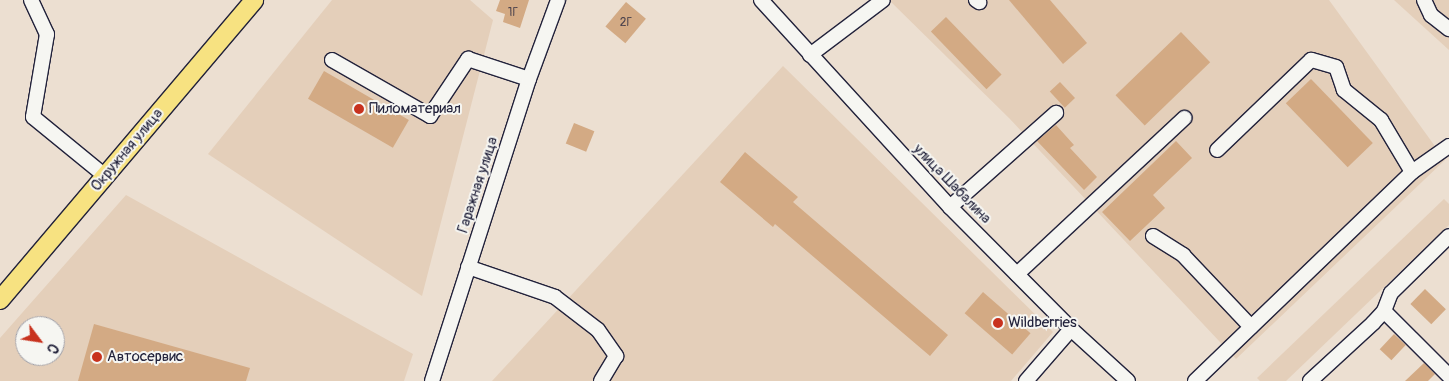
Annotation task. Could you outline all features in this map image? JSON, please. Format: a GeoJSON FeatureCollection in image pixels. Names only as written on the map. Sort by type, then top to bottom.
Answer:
{"type":"FeatureCollection","features":[{"type":"Feature","properties":{"kind":"main road","name":"Окружная улица"},"geometry":{"type":"LineString","coordinates":[[0,300],[254,0]]}},
{"type":"Feature","properties":{"kind":"street"},"geometry":{"type":"LineString","coordinates":[[31,0],[47,34],[33,118],[105,176]]}},
{"type":"Feature","properties":{"kind":"street","name":"Гаражная улица"},"geometry":{"type":"LineString","coordinates":[[432,381],[529,79],[558,0]]}},
{"type":"Feature","properties":{"kind":"street"},"geometry":{"type":"LineString","coordinates":[[810,55],[883,0]]}},
{"type":"Feature","properties":{"kind":"street"},"geometry":{"type":"LineString","coordinates":[[1424,0],[1431,15],[1449,29]]}},
{"type":"Feature","properties":{"kind":"street","name":"улица Шабалина"},"geometry":{"type":"LineString","coordinates":[[766,2],[810,55],[950,208],[1071,329],[1128,381]]}},
{"type":"Feature","properties":{"kind":"street"},"geometry":{"type":"LineString","coordinates":[[332,60],[430,116],[468,59],[529,79]]}},
{"type":"Feature","properties":{"kind":"street"},"geometry":{"type":"LineString","coordinates":[[1217,150],[1311,60],[1336,67],[1344,90],[1381,120],[1412,172]]}},
{"type":"Feature","properties":{"kind":"street"},"geometry":{"type":"LineString","coordinates":[[950,208],[1056,113]]}},
{"type":"Feature","properties":{"kind":"street"},"geometry":{"type":"LineString","coordinates":[[1017,274],[1184,118]]}},
{"type":"Feature","properties":{"kind":"street"},"geometry":{"type":"LineString","coordinates":[[1195,381],[1412,172],[1449,146]]}},
{"type":"Feature","properties":{"kind":"street"},"geometry":{"type":"LineString","coordinates":[[1153,236],[1183,255],[1251,327]]}},
{"type":"Feature","properties":{"kind":"street"},"geometry":{"type":"LineString","coordinates":[[1310,381],[1384,311],[1391,293],[1449,236]]}},
{"type":"Feature","properties":{"kind":"street"},"geometry":{"type":"LineString","coordinates":[[468,267],[555,297],[598,330],[616,356],[601,381]]}},
{"type":"Feature","properties":{"kind":"street"},"geometry":{"type":"LineString","coordinates":[[1384,311],[1449,376]]}},
{"type":"Feature","properties":{"kind":"street"},"geometry":{"type":"LineString","coordinates":[[1026,381],[1071,329]]}},
{"type":"Feature","properties":{"kind":"shaded area"},"geometry":{"type":"Polygon","coordinates":[[[332,0],[470,0],[493,20],[422,296],[208,154],[332,0]]]}},
{"type":"Feature","properties":{"kind":"shaded area"},"geometry":{"type":"Polygon","coordinates":[[[889,0],[1329,0],[1445,160],[1236,359],[1009,118],[889,0]]]}},
{"type":"Feature","properties":{"kind":"shaded area"},"geometry":{"type":"Polygon","coordinates":[[[1394,0],[1449,0],[1449,50],[1394,0]]]}},
{"type":"Feature","properties":{"kind":"shaded area"},"geometry":{"type":"Polygon","coordinates":[[[783,66],[1053,332],[1011,381],[492,381],[783,66]]]}},
{"type":"Feature","properties":{"kind":"shaded area"},"geometry":{"type":"Polygon","coordinates":[[[126,195],[413,354],[404,381],[0,381],[0,338],[15,321],[15,366],[65,366],[65,316],[19,316],[126,195]]]}},
{"type":"Feature","properties":{"kind":"shaded area"},"geometry":{"type":"Polygon","coordinates":[[[1444,199],[1449,204],[1449,225],[1286,381],[1260,381],[1257,378],[1444,199]]]}},
{"type":"Feature","properties":{"kind":"building"},"geometry":{"type":"Polygon","coordinates":[[[500,0],[529,0],[520,28],[503,22],[505,14],[496,11],[500,0]]]}},
{"type":"Feature","properties":{"kind":"building"},"geometry":{"type":"Polygon","coordinates":[[[1009,0],[1050,0],[1087,43],[1063,64],[1009,0]]]}},
{"type":"Feature","properties":{"kind":"building"},"geometry":{"type":"Polygon","coordinates":[[[626,2],[646,19],[625,43],[605,27],[626,2]]]}},
{"type":"Feature","properties":{"kind":"building"},"geometry":{"type":"Polygon","coordinates":[[[946,17],[1002,75],[986,89],[931,32],[946,17]]]}},
{"type":"Feature","properties":{"kind":"building"},"geometry":{"type":"Polygon","coordinates":[[[1181,32],[1210,62],[1145,125],[1116,95],[1181,32]]]}},
{"type":"Feature","properties":{"kind":"building","name":"Пиломатериал"},"geometry":{"type":"Polygon","coordinates":[[[324,71],[409,120],[393,148],[308,99],[324,71]]]}},
{"type":"Feature","properties":{"kind":"building"},"geometry":{"type":"Polygon","coordinates":[[[1311,79],[1373,143],[1348,167],[1286,103],[1311,79]]]}},
{"type":"Feature","properties":{"kind":"building"},"geometry":{"type":"Polygon","coordinates":[[[1060,82],[1075,98],[1065,108],[1050,92],[1060,82]]]}},
{"type":"Feature","properties":{"kind":"building"},"geometry":{"type":"Polygon","coordinates":[[[574,123],[594,131],[586,152],[566,143],[574,123]]]}},
{"type":"Feature","properties":{"kind":"building"},"geometry":{"type":"Polygon","coordinates":[[[1056,125],[1074,145],[1070,148],[1097,177],[1084,190],[1037,141],[1056,125]]]}},
{"type":"Feature","properties":{"kind":"building"},"geometry":{"type":"Polygon","coordinates":[[[1176,141],[1192,158],[1153,195],[1165,208],[1130,241],[1102,212],[1176,141]]]}},
{"type":"Feature","properties":{"kind":"building"},"geometry":{"type":"Polygon","coordinates":[[[745,152],[798,197],[793,202],[948,335],[930,356],[775,224],[773,227],[720,182],[745,152]]]}},
{"type":"Feature","properties":{"kind":"building"},"geometry":{"type":"Polygon","coordinates":[[[1425,289],[1446,309],[1431,324],[1410,304],[1425,289]]]}},
{"type":"Feature","properties":{"kind":"building","name":"Wildberries"},"geometry":{"type":"Polygon","coordinates":[[[983,292],[1031,333],[1012,354],[965,313],[983,292]]]}},
{"type":"Feature","properties":{"kind":"building"},"geometry":{"type":"Polygon","coordinates":[[[94,324],[250,368],[246,381],[78,381],[94,324]]]}},
{"type":"Feature","properties":{"kind":"building"},"geometry":{"type":"Polygon","coordinates":[[[1394,334],[1406,345],[1391,360],[1380,349],[1394,334]]]}},
{"type":"Feature","properties":{"kind":"building"},"geometry":{"type":"Polygon","coordinates":[[[1424,363],[1435,374],[1428,381],[1405,381],[1424,363]]]}},
{"type":"Feature","properties":{"kind":"place","name":"Пиломатериал"},"geometry":{"type":"Point","coordinates":[359,109]}},
{"type":"Feature","properties":{"kind":"place","name":"Wildberries"},"geometry":{"type":"Point","coordinates":[998,323]}},
{"type":"Feature","properties":{"kind":"place","name":"Автосервис"},"geometry":{"type":"Point","coordinates":[97,357]}}]}
